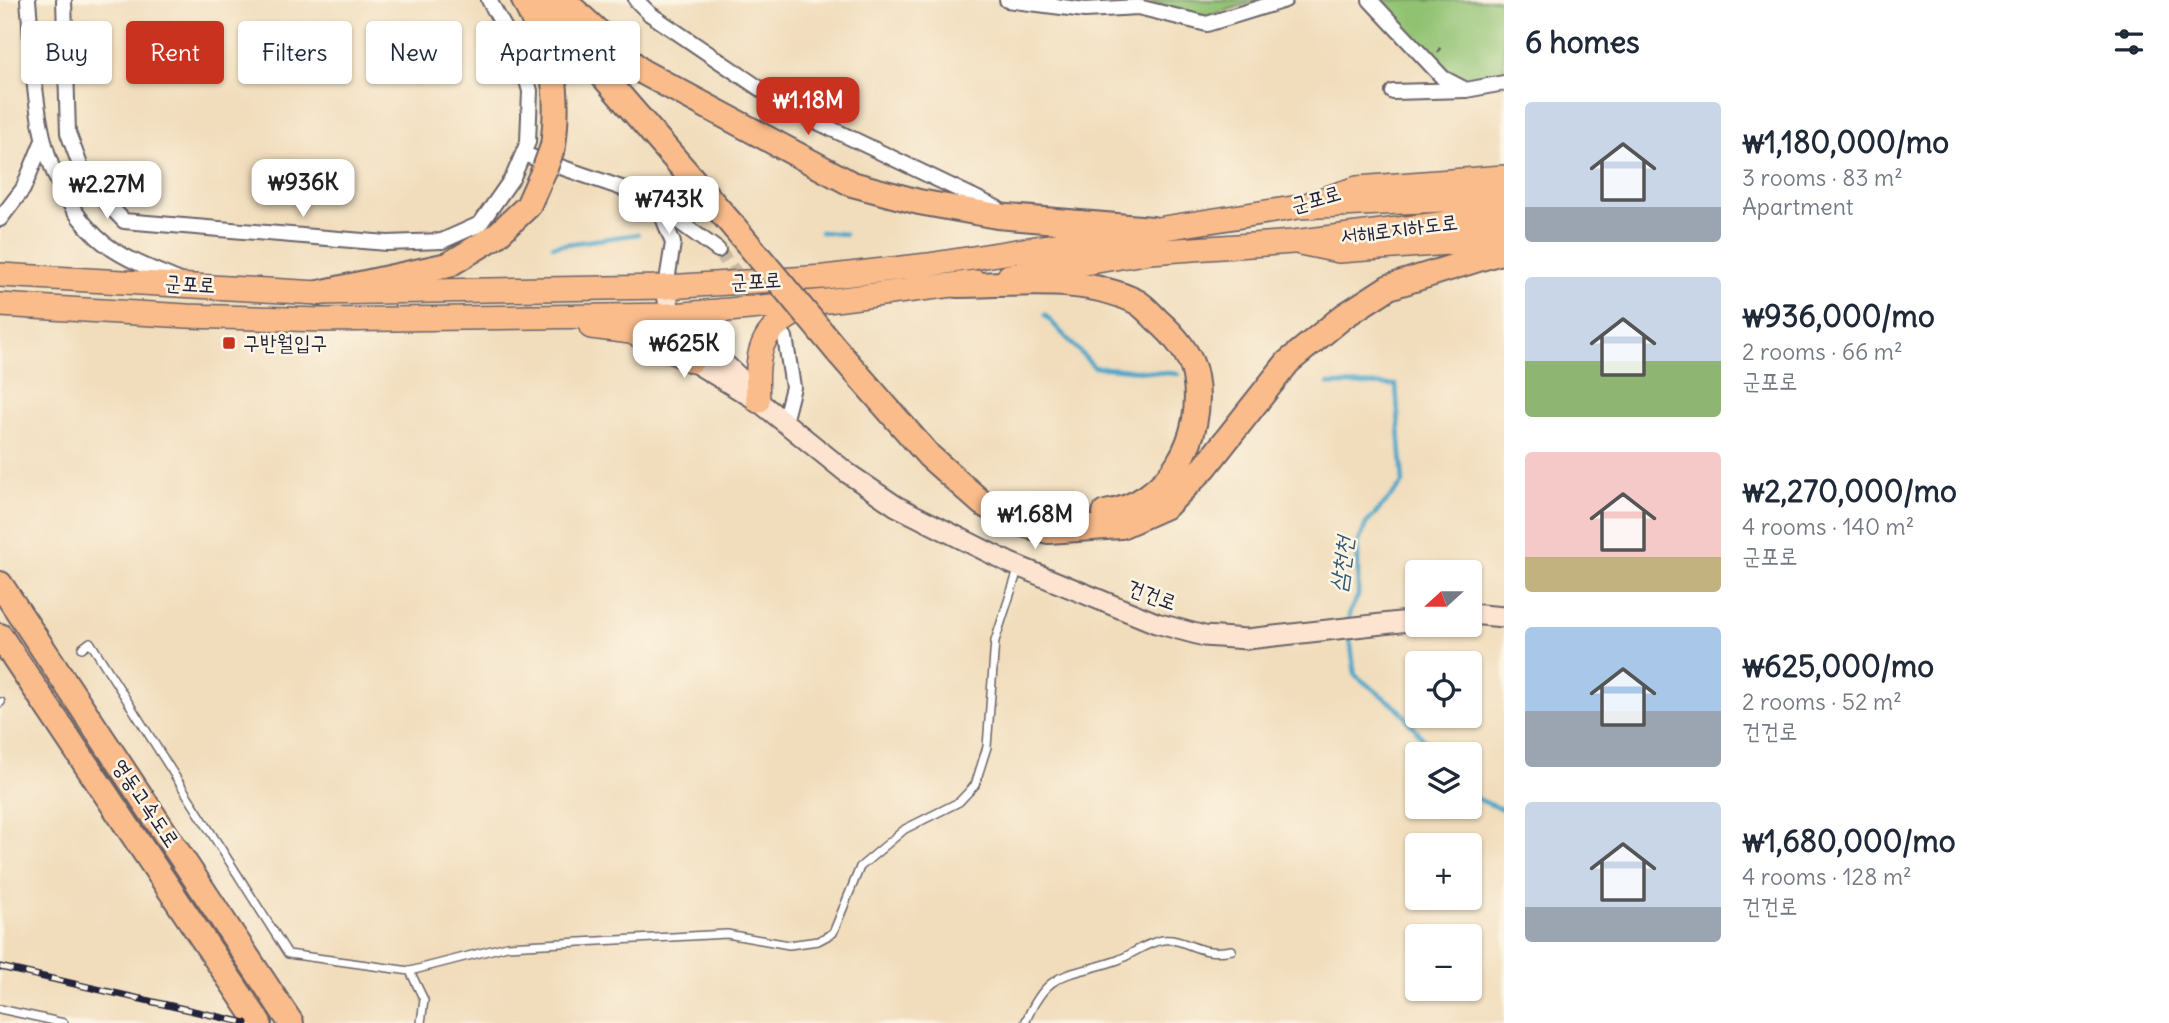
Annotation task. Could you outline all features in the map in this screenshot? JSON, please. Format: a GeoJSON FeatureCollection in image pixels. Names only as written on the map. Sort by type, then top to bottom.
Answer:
{"type":"FeatureCollection","features":[{"type":"Feature","properties":{"kind":"highway"},"geometry":{"type":"LineString","coordinates":[[556,0],[846,348],[929,456],[982,503],[1016,522],[1048,531],[1121,526],[1166,506],[1206,467],[1288,362],[1344,316],[1389,287],[1504,251]]}},
{"type":"Feature","properties":{"kind":"highway"},"geometry":{"type":"LineString","coordinates":[[563,0],[641,71],[775,140],[852,184],[919,202],[1017,218],[1152,229]]}},
{"type":"Feature","properties":{"kind":"highway"},"geometry":{"type":"LineString","coordinates":[[530,3],[740,224]]}},
{"type":"Feature","properties":{"kind":"highway"},"geometry":{"type":"LineString","coordinates":[[319,293],[447,265],[496,236],[528,206],[549,157],[558,105],[552,62],[530,3]]}},
{"type":"Feature","properties":{"kind":"highway"},"geometry":{"type":"LineString","coordinates":[[846,348],[991,492],[1026,509],[1055,515],[1081,516],[1115,511],[1159,489],[1189,448],[1196,410],[1195,374],[1174,335],[1138,303],[1088,286],[957,285]]}},
{"type":"Feature","properties":{"kind":"highway","name":"영동고속도로"},"geometry":{"type":"LineString","coordinates":[[0,584],[250,958],[290,1023]]}},
{"type":"Feature","properties":{"kind":"highway","name":"영동고속도로"},"geometry":{"type":"LineString","coordinates":[[0,636],[216,954],[258,1023]]}},
{"type":"Feature","properties":{"kind":"main road","name":"군포로"},"geometry":{"type":"LineString","coordinates":[[0,275],[319,293],[666,287],[824,277],[1299,207],[1357,188],[1504,177]]}},
{"type":"Feature","properties":{"kind":"main road","name":"서해로지하도로"},"geometry":{"type":"LineString","coordinates":[[1299,207],[1504,197]]}},
{"type":"Feature","properties":{"kind":"main road","name":"서해로지하도로"},"geometry":{"type":"LineString","coordinates":[[1293,242],[1504,216]]}},
{"type":"Feature","properties":{"kind":"main road","name":"군포로"},"geometry":{"type":"LineString","coordinates":[[0,304],[187,316],[322,320],[673,314],[827,301],[957,285],[1150,252],[1293,242],[1339,251],[1504,239]]}},
{"type":"Feature","properties":{"kind":"main road","name":"건건로"},"geometry":{"type":"LineString","coordinates":[[666,287],[673,314],[672,327],[692,361],[758,401],[896,506],[1019,566],[1156,623],[1205,636],[1247,639],[1405,621]]}},
{"type":"Feature","properties":{"kind":"main road"},"geometry":{"type":"LineString","coordinates":[[758,401],[756,364],[769,332],[787,315],[827,301]]}},
{"type":"Feature","properties":{"kind":"main road","name":"건건로"},"geometry":{"type":"LineString","coordinates":[[673,314],[747,384],[758,401]]}},
{"type":"Feature","properties":{"kind":"main road"},"geometry":{"type":"LineString","coordinates":[[580,316],[585,326],[631,332],[692,361]]}},
{"type":"Feature","properties":{"kind":"main road"},"geometry":{"type":"LineString","coordinates":[[1482,615],[1504,617]]}},
{"type":"Feature","properties":{"kind":"street"},"geometry":{"type":"LineString","coordinates":[[28,0],[42,143],[68,202],[99,238],[142,264],[185,284]]}},
{"type":"Feature","properties":{"kind":"street"},"geometry":{"type":"LineString","coordinates":[[64,0],[68,133],[86,181],[124,221],[387,243],[442,241],[480,224],[513,177],[523,154],[528,142],[530,91],[520,56],[489,0]]}},
{"type":"Feature","properties":{"kind":"street"},"geometry":{"type":"LineString","coordinates":[[636,0],[650,14],[790,108],[1017,218]]}},
{"type":"Feature","properties":{"kind":"street"},"geometry":{"type":"LineString","coordinates":[[1007,0],[1085,10],[1138,7],[1206,24],[1284,0]]}},
{"type":"Feature","properties":{"kind":"street"},"geometry":{"type":"LineString","coordinates":[[1370,0],[1443,78],[1465,90]]}},
{"type":"Feature","properties":{"kind":"street"},"geometry":{"type":"LineString","coordinates":[[1393,92],[1465,90],[1504,83]]}},
{"type":"Feature","properties":{"kind":"street"},"geometry":{"type":"LineString","coordinates":[[0,219],[23,189],[42,143]]}},
{"type":"Feature","properties":{"kind":"street"},"geometry":{"type":"LineString","coordinates":[[523,154],[642,195],[718,250]]}},
{"type":"Feature","properties":{"kind":"street","name":"건건로"},"geometry":{"type":"LineString","coordinates":[[642,195],[662,215],[673,243],[666,287]]}},
{"type":"Feature","properties":{"kind":"street"},"geometry":{"type":"LineString","coordinates":[[784,422],[793,387],[785,337]]}},
{"type":"Feature","properties":{"kind":"lane"},"geometry":{"type":"LineString","coordinates":[[82,649],[90,642],[288,954],[410,971],[507,946],[727,934],[789,944],[818,941],[833,933],[860,867],[905,829],[958,802],[975,785],[987,747],[995,641],[1019,566]]}},
{"type":"Feature","properties":{"kind":"lane"},"geometry":{"type":"LineString","coordinates":[[1025,1023],[1045,986],[1059,977],[1117,960],[1151,943],[1177,941],[1205,952],[1232,950]]}},
{"type":"Feature","properties":{"kind":"lane"},"geometry":{"type":"LineString","coordinates":[[410,971],[424,1000],[421,1023]]}},
{"type":"Feature","properties":{"kind":"lane"},"geometry":{"type":"LineString","coordinates":[[0,1009],[64,1023]]}},
{"type":"Feature","properties":{"kind":"lane"},"geometry":{"type":"LineString","coordinates":[[18,1014],[23,1023]]}},
{"type":"Feature","properties":{"kind":"green space"},"geometry":{"type":"Polygon","coordinates":[[[1142,0],[1260,0],[1206,17],[1142,0]]]}},
{"type":"Feature","properties":{"kind":"green space"},"geometry":{"type":"Polygon","coordinates":[[[1377,0],[1504,0],[1504,74],[1468,83],[1449,74],[1377,0]]]}},
{"type":"Feature","properties":{"kind":"waterway","name":"삼천천"},"geometry":{"type":"LineString","coordinates":[[821,232],[845,234]]}},
{"type":"Feature","properties":{"kind":"waterway","name":"삼천천"},"geometry":{"type":"LineString","coordinates":[[553,246],[638,234]]}},
{"type":"Feature","properties":{"kind":"waterway","name":"삼천천"},"geometry":{"type":"LineString","coordinates":[[1045,315],[1094,367],[1178,374]]}},
{"type":"Feature","properties":{"kind":"waterway","name":"삼천천"},"geometry":{"type":"LineString","coordinates":[[1328,384],[1396,385],[1403,483],[1366,524],[1358,544],[1358,596],[1349,613],[1349,622]]}},
{"type":"Feature","properties":{"kind":"waterway","name":"삼천천"},"geometry":{"type":"LineString","coordinates":[[1349,631],[1355,675],[1400,710],[1425,742]]}},
{"type":"Feature","properties":{"kind":"waterway","name":"삼천천"},"geometry":{"type":"LineString","coordinates":[[1482,801],[1504,810]]}},
{"type":"Feature","properties":{"kind":"tunnel"},"geometry":{"type":"LineString","coordinates":[[718,250],[764,310]]}},
{"type":"Feature","properties":{"kind":"railway"},"geometry":{"type":"LineString","coordinates":[[0,967],[246,1023]]}},
{"type":"Feature","properties":{"kind":"place","name":"구반월입구"},"geometry":{"type":"Point","coordinates":[229,343]}}]}
